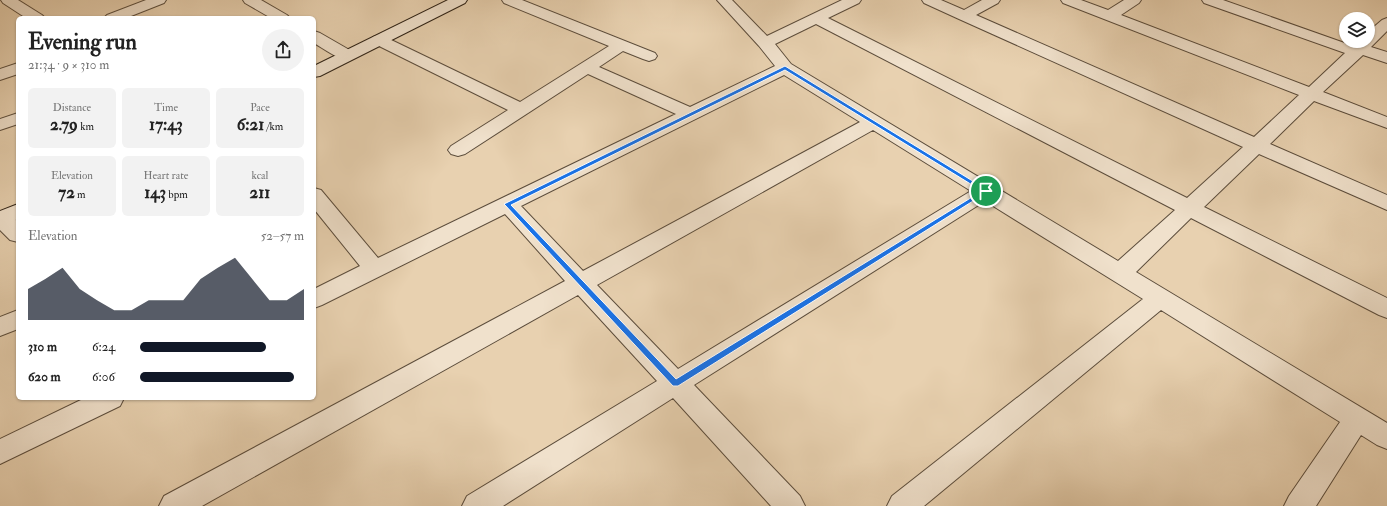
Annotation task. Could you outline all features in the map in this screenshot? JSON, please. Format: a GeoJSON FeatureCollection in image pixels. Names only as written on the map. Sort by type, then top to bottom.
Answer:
{"type":"FeatureCollection","features":[{"type":"Feature","properties":{"kind":"street"},"geometry":{"type":"LineString","coordinates":[[8,0],[34,16]]}},
{"type":"Feature","properties":{"kind":"street"},"geometry":{"type":"LineString","coordinates":[[117,16],[159,0]]}},
{"type":"Feature","properties":{"kind":"street"},"geometry":{"type":"LineString","coordinates":[[250,0],[278,16]]}},
{"type":"Feature","properties":{"kind":"street"},"geometry":{"type":"LineString","coordinates":[[316,71],[460,0]]}},
{"type":"Feature","properties":{"kind":"street"},"geometry":{"type":"LineString","coordinates":[[509,0],[649,56]]}},
{"type":"Feature","properties":{"kind":"street"},"geometry":{"type":"LineString","coordinates":[[724,0],[765,43],[785,68],[1387,437]]}},
{"type":"Feature","properties":{"kind":"street"},"geometry":{"type":"LineString","coordinates":[[765,43],[854,0]]}},
{"type":"Feature","properties":{"kind":"street"},"geometry":{"type":"LineString","coordinates":[[929,0],[1387,203]]}},
{"type":"Feature","properties":{"kind":"street"},"geometry":{"type":"LineString","coordinates":[[964,16],[993,0]]}},
{"type":"Feature","properties":{"kind":"street"},"geometry":{"type":"LineString","coordinates":[[1068,0],[1387,123]]}},
{"type":"Feature","properties":{"kind":"street"},"geometry":{"type":"LineString","coordinates":[[1109,16],[1134,0]]}},
{"type":"Feature","properties":{"kind":"street"},"geometry":{"type":"LineString","coordinates":[[1209,0],[1358,50],[1387,58]]}},
{"type":"Feature","properties":{"kind":"street"},"geometry":{"type":"LineString","coordinates":[[816,18],[1387,309]]}},
{"type":"Feature","properties":{"kind":"street"},"geometry":{"type":"LineString","coordinates":[[1120,273],[1387,23]]}},
{"type":"Feature","properties":{"kind":"street"},"geometry":{"type":"LineString","coordinates":[[316,37],[347,55]]}},
{"type":"Feature","properties":{"kind":"street"},"geometry":{"type":"LineString","coordinates":[[379,40],[522,109]]}},
{"type":"Feature","properties":{"kind":"street"},"geometry":{"type":"LineString","coordinates":[[458,150],[621,45]]}},
{"type":"Feature","properties":{"kind":"street"},"geometry":{"type":"LineString","coordinates":[[586,68],[690,114]]}},
{"type":"Feature","properties":{"kind":"street"},"geometry":{"type":"LineString","coordinates":[[316,298],[785,68]]}},
{"type":"Feature","properties":{"kind":"street"},"geometry":{"type":"LineString","coordinates":[[0,75],[16,69]]}},
{"type":"Feature","properties":{"kind":"street"},"geometry":{"type":"LineString","coordinates":[[0,125],[16,119]]}},
{"type":"Feature","properties":{"kind":"street"},"geometry":{"type":"LineString","coordinates":[[174,506],[874,122]]}},
{"type":"Feature","properties":{"kind":"street"},"geometry":{"type":"LineString","coordinates":[[476,506],[986,191]]}},
{"type":"Feature","properties":{"kind":"street"},"geometry":{"type":"LineString","coordinates":[[316,197],[375,269]]}},
{"type":"Feature","properties":{"kind":"street"},"geometry":{"type":"LineString","coordinates":[[507,204],[790,506]]}},
{"type":"Feature","properties":{"kind":"street"},"geometry":{"type":"LineString","coordinates":[[6,216],[16,232]]}},
{"type":"Feature","properties":{"kind":"street"},"geometry":{"type":"LineString","coordinates":[[902,506],[1160,298]]}},
{"type":"Feature","properties":{"kind":"street"},"geometry":{"type":"LineString","coordinates":[[0,327],[16,320]]}},
{"type":"Feature","properties":{"kind":"street"},"geometry":{"type":"LineString","coordinates":[[0,452],[107,400]]}},
{"type":"Feature","properties":{"kind":"street"},"geometry":{"type":"LineString","coordinates":[[1299,506],[1357,419]]}},
{"type":"Feature","properties":{"kind":"route"},"geometry":{"type":"LineString","coordinates":[[785,68],[986,191],[676,383],[507,204],[785,68]]}}]}
